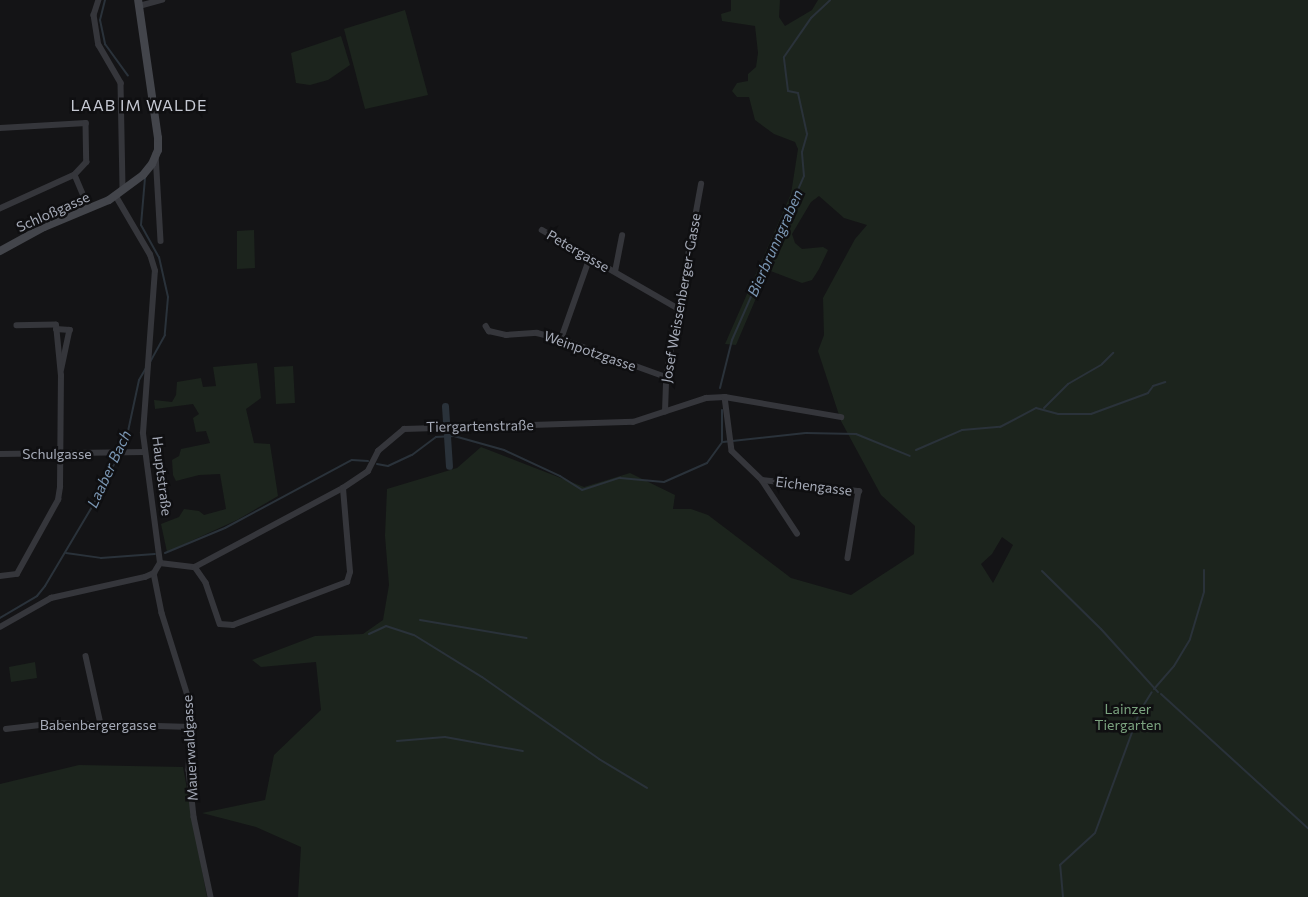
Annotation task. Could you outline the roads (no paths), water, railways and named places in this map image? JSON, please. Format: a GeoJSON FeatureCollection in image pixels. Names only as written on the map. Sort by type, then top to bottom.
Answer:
{"type":"FeatureCollection","features":[{"type":"Feature","properties":{"kind":"street"},"geometry":{"type":"LineString","coordinates":[[99,0],[94,15],[99,44],[121,83],[123,188]]}},
{"type":"Feature","properties":{"kind":"street"},"geometry":{"type":"LineString","coordinates":[[161,241],[156,154],[158,138],[139,3],[162,0]]}},
{"type":"Feature","properties":{"kind":"street"},"geometry":{"type":"LineString","coordinates":[[0,128],[86,123],[87,162],[75,176],[0,209]]}},
{"type":"Feature","properties":{"kind":"street"},"geometry":{"type":"LineString","coordinates":[[115,195],[148,170],[156,154]]}},
{"type":"Feature","properties":{"kind":"street"},"geometry":{"type":"LineString","coordinates":[[75,176],[89,208]]}},
{"type":"Feature","properties":{"kind":"street","name":"Josef Weissenberger-Gasse"},"geometry":{"type":"LineString","coordinates":[[665,412],[666,377],[701,184]]}},
{"type":"Feature","properties":{"kind":"street","name":"Schloßgasse"},"geometry":{"type":"LineString","coordinates":[[0,251],[115,195]]}},
{"type":"Feature","properties":{"kind":"street","name":"Hauptstraße"},"geometry":{"type":"LineString","coordinates":[[115,195],[153,262],[155,295],[149,355],[144,452],[160,563]]}},
{"type":"Feature","properties":{"kind":"street","name":"Petergasse"},"geometry":{"type":"LineString","coordinates":[[542,230],[678,308]]}},
{"type":"Feature","properties":{"kind":"street","name":"Petergasse"},"geometry":{"type":"LineString","coordinates":[[615,272],[622,236]]}},
{"type":"Feature","properties":{"kind":"street"},"geometry":{"type":"LineString","coordinates":[[561,339],[590,257]]}},
{"type":"Feature","properties":{"kind":"street"},"geometry":{"type":"LineString","coordinates":[[0,576],[17,574],[58,500],[61,376],[56,324],[17,326]]}},
{"type":"Feature","properties":{"kind":"street","name":"Weinpotzgasse"},"geometry":{"type":"LineString","coordinates":[[486,326],[489,331],[506,335],[537,333],[561,339],[666,377]]}},
{"type":"Feature","properties":{"kind":"street"},"geometry":{"type":"LineString","coordinates":[[56,329],[70,330],[61,376]]}},
{"type":"Feature","properties":{"kind":"street","name":"Tiergartenstraße"},"geometry":{"type":"LineString","coordinates":[[195,567],[343,488],[368,471],[378,451],[404,430],[633,422],[706,398],[724,398],[841,417]]}},
{"type":"Feature","properties":{"kind":"street"},"geometry":{"type":"LineString","coordinates":[[724,398],[732,450],[762,480],[797,533]]}},
{"type":"Feature","properties":{"kind":"street","name":"Schulgasse"},"geometry":{"type":"LineString","coordinates":[[0,454],[144,452]]}},
{"type":"Feature","properties":{"kind":"street","name":"Eichengasse"},"geometry":{"type":"LineString","coordinates":[[762,480],[859,491],[848,558]]}},
{"type":"Feature","properties":{"kind":"street"},"geometry":{"type":"LineString","coordinates":[[0,627],[51,598],[154,573],[160,563],[195,567],[206,583],[220,624],[233,624],[347,582],[350,572],[343,488]]}},
{"type":"Feature","properties":{"kind":"street","name":"Mauerwaldgasse"},"geometry":{"type":"LineString","coordinates":[[154,573],[162,613],[188,696],[191,726],[189,770],[194,817],[210,897]]}},
{"type":"Feature","properties":{"kind":"street"},"geometry":{"type":"LineString","coordinates":[[86,656],[101,724]]}},
{"type":"Feature","properties":{"kind":"street","name":"Babenbergergasse"},"geometry":{"type":"LineString","coordinates":[[6,729],[57,723],[191,726]]}},
{"type":"Feature","properties":{"kind":"waterway","name":"Laaber Bach"},"geometry":{"type":"LineString","coordinates":[[105,0],[100,20],[105,44],[128,76]]}},
{"type":"Feature","properties":{"kind":"waterway","name":"Bierbrunngraben"},"geometry":{"type":"LineString","coordinates":[[720,388],[732,340],[804,176],[802,152],[807,134],[798,93],[788,91],[784,57],[811,18],[830,0]]}},
{"type":"Feature","properties":{"kind":"waterway","name":"Laaber Bach"},"geometry":{"type":"LineString","coordinates":[[145,178],[141,225],[159,257],[168,297],[165,335],[150,362]]}},
{"type":"Feature","properties":{"kind":"waterway"},"geometry":{"type":"LineString","coordinates":[[1044,408],[1068,384],[1102,364],[1113,353]]}},
{"type":"Feature","properties":{"kind":"waterway","name":"Laaber Bach"},"geometry":{"type":"LineString","coordinates":[[0,618],[37,596],[45,586],[102,490],[127,436],[139,380],[146,368]]}},
{"type":"Feature","properties":{"kind":"waterway"},"geometry":{"type":"LineString","coordinates":[[916,450],[962,430],[1000,427],[1036,408],[1058,414],[1091,414],[1148,393],[1153,386],[1165,382]]}},
{"type":"Feature","properties":{"kind":"waterway","name":"Bierbrunngraben"},"geometry":{"type":"LineString","coordinates":[[445,406],[449,466]]}},
{"type":"Feature","properties":{"kind":"waterway","name":"Bierbrunngraben"},"geometry":{"type":"LineString","coordinates":[[377,464],[388,466],[412,455],[436,437],[454,436],[504,450],[560,476],[582,490],[620,478],[664,482],[707,463],[722,442],[722,410]]}},
{"type":"Feature","properties":{"kind":"waterway"},"geometry":{"type":"LineString","coordinates":[[723,442],[806,433],[856,434],[910,456]]}},
{"type":"Feature","properties":{"kind":"waterway"},"geometry":{"type":"LineString","coordinates":[[165,553],[225,528],[352,460],[368,461]]}},
{"type":"Feature","properties":{"kind":"waterway"},"geometry":{"type":"LineString","coordinates":[[66,553],[101,558],[155,554]]}},
{"type":"Feature","properties":{"kind":"waterway"},"geometry":{"type":"LineString","coordinates":[[1154,689],[1174,666],[1190,639],[1204,592],[1204,570]]}},
{"type":"Feature","properties":{"kind":"waterway"},"geometry":{"type":"LineString","coordinates":[[1042,571],[1101,629],[1158,692]]}},
{"type":"Feature","properties":{"kind":"waterway"},"geometry":{"type":"LineString","coordinates":[[420,620],[526,638]]}},
{"type":"Feature","properties":{"kind":"waterway"},"geometry":{"type":"LineString","coordinates":[[369,634],[386,626],[414,635],[482,677],[599,759],[647,788]]}},
{"type":"Feature","properties":{"kind":"waterway"},"geometry":{"type":"LineString","coordinates":[[1063,897],[1060,865],[1095,833],[1140,711],[1152,692]]}},
{"type":"Feature","properties":{"kind":"waterway"},"geometry":{"type":"LineString","coordinates":[[1161,694],[1308,828]]}},
{"type":"Feature","properties":{"kind":"waterway"},"geometry":{"type":"LineString","coordinates":[[397,741],[445,737],[523,751]]}},
{"type":"Feature","properties":{"kind":"district","name":"LAAB IM WALDE"},"geometry":{"type":"Point","coordinates":[139,105]}},
{"type":"Feature","properties":{"kind":"park label","name":"Lainzer Tiergarten"},"geometry":{"type":"Point","coordinates":[1128,718]}}]}
